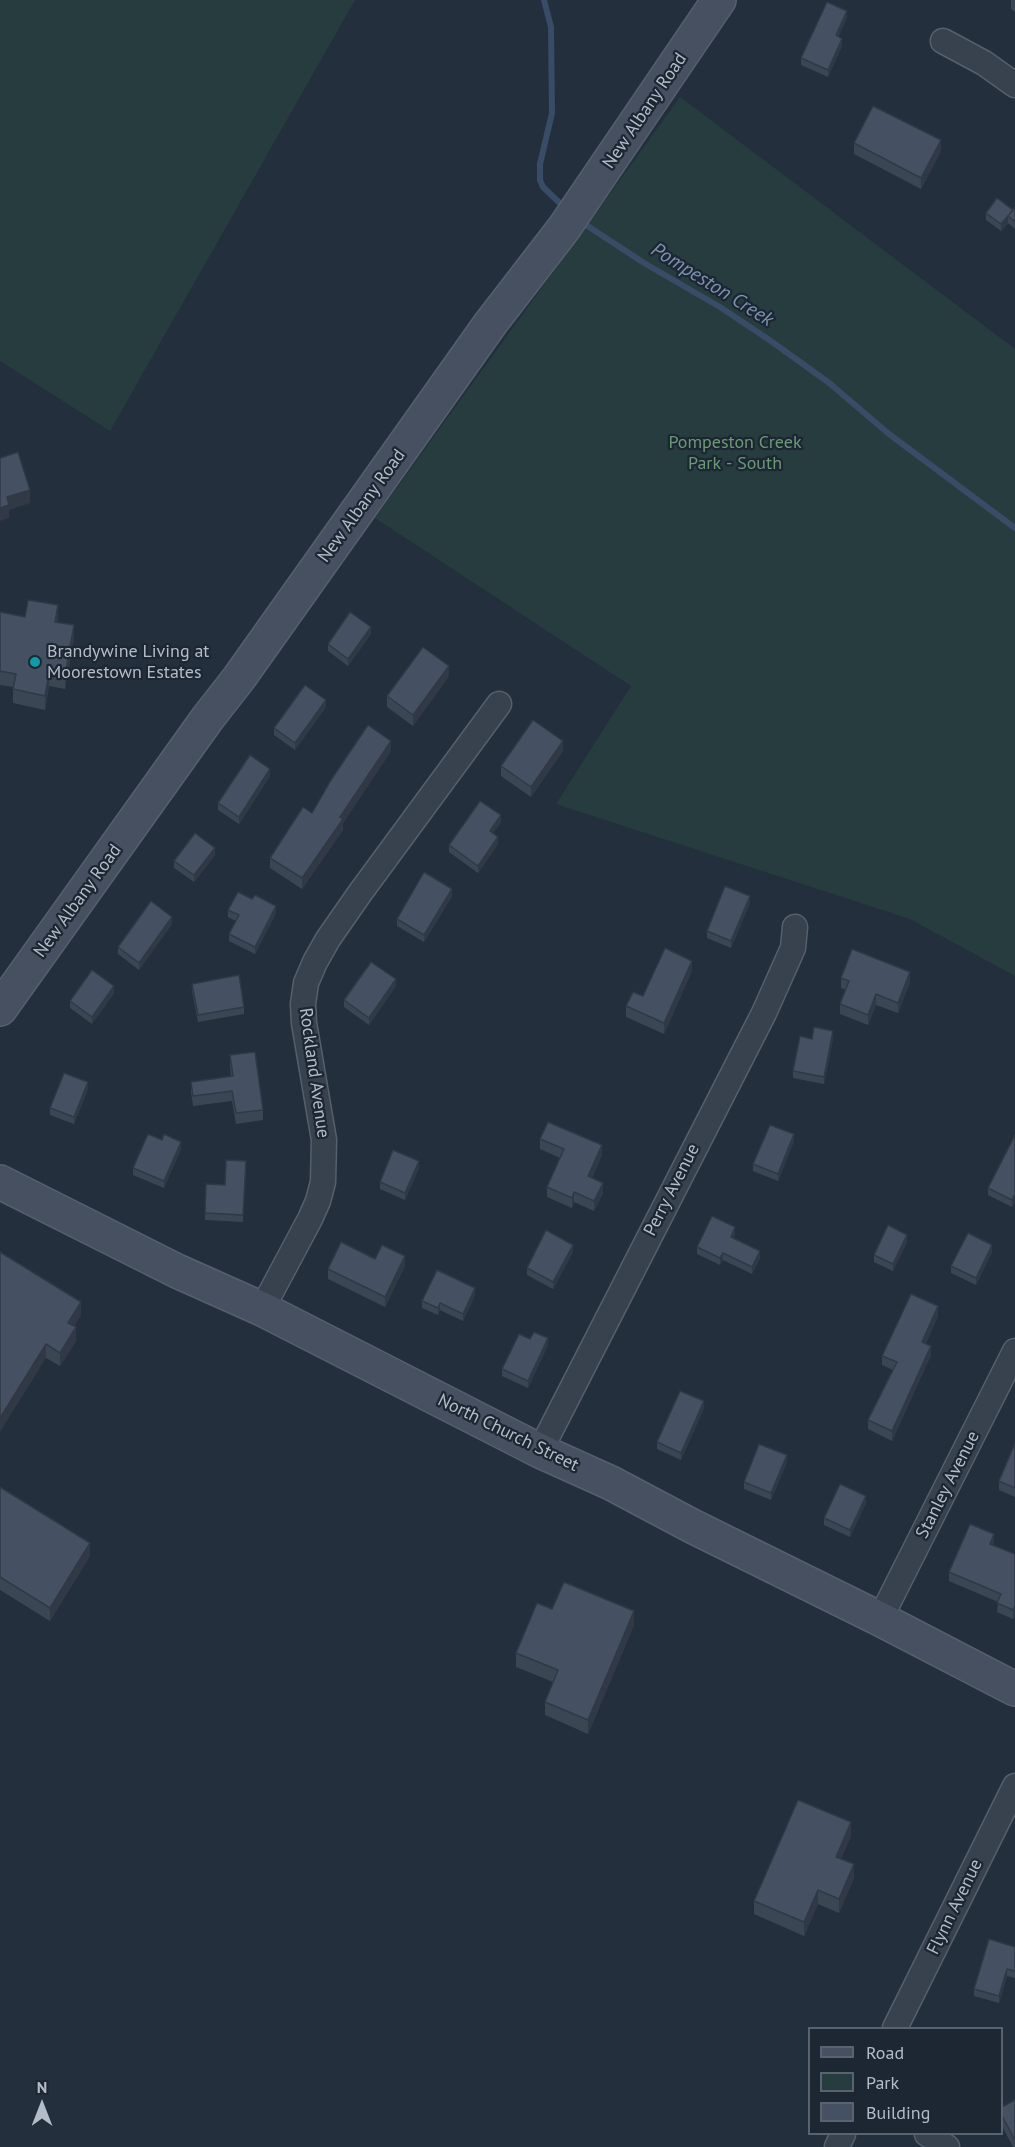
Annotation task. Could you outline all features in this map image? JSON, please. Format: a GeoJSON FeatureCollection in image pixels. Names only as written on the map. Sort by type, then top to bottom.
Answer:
{"type":"FeatureCollection","features":[{"type":"Feature","properties":{"kind":"main road","name":"New Albany Road"},"geometry":{"type":"LineString","coordinates":[[0,1009],[207,719],[239,678],[490,324],[564,228],[719,0]]}},
{"type":"Feature","properties":{"kind":"main road","name":"North Church Street"},"geometry":{"type":"LineString","coordinates":[[0,1182],[177,1271],[262,1309],[540,1451],[611,1483],[1015,1689]]}},
{"type":"Feature","properties":{"kind":"street"},"geometry":{"type":"LineString","coordinates":[[943,41],[984,63],[1015,85]]}},
{"type":"Feature","properties":{"kind":"street","name":"Rockland Avenue"},"geometry":{"type":"LineString","coordinates":[[262,1309],[310,1219],[323,1182],[324,1140],[304,1023],[303,1004],[306,983],[328,939],[394,845],[499,705]]}},
{"type":"Feature","properties":{"kind":"street","name":"Perry Avenue"},"geometry":{"type":"LineString","coordinates":[[540,1451],[764,1013],[793,948],[795,927]]}},
{"type":"Feature","properties":{"kind":"street","name":"Stanley Avenue"},"geometry":{"type":"LineString","coordinates":[[880,1619],[1015,1351]]}},
{"type":"Feature","properties":{"kind":"street","name":"Flynn Avenue"},"geometry":{"type":"LineString","coordinates":[[895,2027],[1015,1786]]}},
{"type":"Feature","properties":{"kind":"street"},"geometry":{"type":"LineString","coordinates":[[930,2135],[947,2147]]}},
{"type":"Feature","properties":{"kind":"green space"},"geometry":{"type":"Polygon","coordinates":[[[0,0],[355,0],[110,431],[0,361],[0,0]]]}},
{"type":"Feature","properties":{"kind":"green space","name":"Pompeston Creek Park - South"},"geometry":{"type":"Polygon","coordinates":[[[680,97],[1015,349],[1015,976],[910,919],[556,804],[631,686],[375,518],[680,97]]]}},
{"type":"Feature","properties":{"kind":"building"},"geometry":{"type":"Polygon","coordinates":[[[827,2],[847,11],[836,35],[842,39],[828,70],[801,58],[827,2]]]}},
{"type":"Feature","properties":{"kind":"building"},"geometry":{"type":"Polygon","coordinates":[[[873,106],[941,140],[921,178],[854,143],[873,106]]]}},
{"type":"Feature","properties":{"kind":"building"},"geometry":{"type":"Polygon","coordinates":[[[997,198],[1013,210],[1001,224],[986,213],[997,198]]]}},
{"type":"Feature","properties":{"kind":"building"},"geometry":{"type":"Polygon","coordinates":[[[1015,207],[1015,222],[1008,216],[1015,207]]]}},
{"type":"Feature","properties":{"kind":"building"},"geometry":{"type":"Polygon","coordinates":[[[18,452],[30,490],[7,497],[9,505],[0,508],[0,458],[18,452]]]}},
{"type":"Feature","properties":{"kind":"building","name":"Brandywine Living at Moorestown Estates"},"geometry":{"type":"Polygon","coordinates":[[[28,600],[58,605],[55,622],[74,625],[65,676],[49,673],[45,696],[13,689],[16,674],[0,671],[0,612],[25,617],[28,600]]]}},
{"type":"Feature","properties":{"kind":"building"},"geometry":{"type":"Polygon","coordinates":[[[350,612],[371,627],[348,659],[328,644],[350,612]]]}},
{"type":"Feature","properties":{"kind":"building"},"geometry":{"type":"Polygon","coordinates":[[[423,647],[449,666],[413,715],[387,696],[423,647]]]}},
{"type":"Feature","properties":{"kind":"building"},"geometry":{"type":"Polygon","coordinates":[[[305,685],[326,700],[295,743],[274,728],[305,685]]]}},
{"type":"Feature","properties":{"kind":"building"},"geometry":{"type":"Polygon","coordinates":[[[533,720],[563,741],[531,787],[501,766],[533,720]]]}},
{"type":"Feature","properties":{"kind":"building"},"geometry":{"type":"Polygon","coordinates":[[[368,725],[391,741],[340,817],[343,819],[302,878],[270,858],[303,807],[312,813],[368,725]]]}},
{"type":"Feature","properties":{"kind":"building"},"geometry":{"type":"Polygon","coordinates":[[[250,755],[270,769],[239,817],[218,803],[250,755]]]}},
{"type":"Feature","properties":{"kind":"building"},"geometry":{"type":"Polygon","coordinates":[[[480,801],[501,815],[490,831],[498,837],[478,866],[449,845],[480,801]]]}},
{"type":"Feature","properties":{"kind":"building"},"geometry":{"type":"Polygon","coordinates":[[[195,833],[215,848],[194,875],[174,861],[195,833]]]}},
{"type":"Feature","properties":{"kind":"building"},"geometry":{"type":"Polygon","coordinates":[[[424,872],[452,889],[424,935],[397,919],[424,872]]]}},
{"type":"Feature","properties":{"kind":"building"},"geometry":{"type":"Polygon","coordinates":[[[725,886],[750,896],[731,941],[707,931],[725,886]]]}},
{"type":"Feature","properties":{"kind":"building"},"geometry":{"type":"Polygon","coordinates":[[[238,892],[252,899],[255,895],[276,906],[255,947],[229,934],[239,915],[228,910],[238,892]]]}},
{"type":"Feature","properties":{"kind":"building"},"geometry":{"type":"Polygon","coordinates":[[[151,901],[172,917],[139,963],[118,947],[151,901]]]}},
{"type":"Feature","properties":{"kind":"building"},"geometry":{"type":"Polygon","coordinates":[[[665,948],[692,961],[664,1023],[626,1006],[633,992],[643,996],[665,948]]]}},
{"type":"Feature","properties":{"kind":"building"},"geometry":{"type":"Polygon","coordinates":[[[852,949],[910,972],[898,1003],[876,994],[868,1015],[840,1004],[849,981],[841,978],[852,949]]]}},
{"type":"Feature","properties":{"kind":"building"},"geometry":{"type":"Polygon","coordinates":[[[371,962],[396,979],[369,1018],[344,1000],[371,962]]]}},
{"type":"Feature","properties":{"kind":"building"},"geometry":{"type":"Polygon","coordinates":[[[92,970],[114,986],[92,1017],[70,1001],[92,970]]]}},
{"type":"Feature","properties":{"kind":"building"},"geometry":{"type":"Polygon","coordinates":[[[239,975],[244,1007],[198,1015],[192,984],[239,975]]]}},
{"type":"Feature","properties":{"kind":"building"},"geometry":{"type":"Polygon","coordinates":[[[814,1027],[833,1031],[824,1077],[793,1071],[800,1036],[812,1039],[814,1027]]]}},
{"type":"Feature","properties":{"kind":"building"},"geometry":{"type":"Polygon","coordinates":[[[255,1052],[263,1110],[236,1113],[232,1091],[193,1096],[191,1082],[233,1076],[230,1055],[255,1052]]]}},
{"type":"Feature","properties":{"kind":"building"},"geometry":{"type":"Polygon","coordinates":[[[64,1073],[88,1082],[74,1117],[50,1108],[64,1073]]]}},
{"type":"Feature","properties":{"kind":"building"},"geometry":{"type":"Polygon","coordinates":[[[548,1122],[602,1145],[588,1176],[603,1183],[594,1201],[574,1192],[572,1198],[547,1187],[564,1149],[540,1139],[548,1122]]]}},
{"type":"Feature","properties":{"kind":"building"},"geometry":{"type":"Polygon","coordinates":[[[770,1125],[794,1134],[778,1174],[753,1164],[770,1125]]]}},
{"type":"Feature","properties":{"kind":"building"},"geometry":{"type":"Polygon","coordinates":[[[148,1134],[162,1140],[164,1134],[181,1142],[164,1181],[133,1168],[148,1134]]]}},
{"type":"Feature","properties":{"kind":"building"},"geometry":{"type":"Polygon","coordinates":[[[1015,1135],[1015,1194],[1012,1200],[988,1188],[1015,1135]]]}},
{"type":"Feature","properties":{"kind":"building"},"geometry":{"type":"Polygon","coordinates":[[[393,1150],[419,1161],[405,1193],[380,1182],[393,1150]]]}},
{"type":"Feature","properties":{"kind":"building"},"geometry":{"type":"Polygon","coordinates":[[[226,1160],[246,1161],[243,1215],[205,1213],[206,1184],[225,1185],[226,1160]]]}},
{"type":"Feature","properties":{"kind":"building"},"geometry":{"type":"Polygon","coordinates":[[[712,1216],[735,1227],[731,1237],[760,1251],[752,1267],[723,1253],[720,1258],[697,1247],[712,1216]]]}},
{"type":"Feature","properties":{"kind":"building"},"geometry":{"type":"Polygon","coordinates":[[[888,1225],[907,1235],[893,1264],[874,1255],[888,1225]]]}},
{"type":"Feature","properties":{"kind":"building"},"geometry":{"type":"Polygon","coordinates":[[[546,1230],[573,1245],[553,1282],[527,1268],[546,1230]]]}},
{"type":"Feature","properties":{"kind":"building"},"geometry":{"type":"Polygon","coordinates":[[[968,1233],[992,1245],[976,1278],[951,1266],[968,1233]]]}},
{"type":"Feature","properties":{"kind":"building"},"geometry":{"type":"Polygon","coordinates":[[[341,1242],[375,1259],[382,1245],[405,1256],[385,1297],[328,1269],[341,1242]]]}},
{"type":"Feature","properties":{"kind":"building"},"geometry":{"type":"Polygon","coordinates":[[[0,1252],[81,1302],[68,1323],[76,1327],[60,1353],[46,1344],[0,1418],[0,1252]]]}},
{"type":"Feature","properties":{"kind":"building"},"geometry":{"type":"Polygon","coordinates":[[[437,1270],[475,1288],[463,1314],[440,1303],[438,1308],[422,1301],[437,1270]]]}},
{"type":"Feature","properties":{"kind":"building"},"geometry":{"type":"Polygon","coordinates":[[[911,1294],[938,1306],[922,1342],[931,1346],[892,1431],[868,1420],[897,1362],[882,1356],[911,1294]]]}},
{"type":"Feature","properties":{"kind":"building"},"geometry":{"type":"Polygon","coordinates":[[[534,1332],[548,1338],[528,1381],[502,1369],[519,1334],[530,1339],[534,1332]]]}},
{"type":"Feature","properties":{"kind":"building"},"geometry":{"type":"Polygon","coordinates":[[[680,1391],[704,1401],[681,1453],[657,1442],[680,1391]]]}},
{"type":"Feature","properties":{"kind":"building"},"geometry":{"type":"Polygon","coordinates":[[[1015,1443],[1015,1488],[999,1481],[1015,1443]]]}},
{"type":"Feature","properties":{"kind":"building"},"geometry":{"type":"Polygon","coordinates":[[[759,1444],[787,1455],[771,1493],[744,1482],[759,1444]]]}},
{"type":"Feature","properties":{"kind":"building"},"geometry":{"type":"Polygon","coordinates":[[[840,1484],[866,1496],[850,1530],[824,1518],[840,1484]]]}},
{"type":"Feature","properties":{"kind":"building"},"geometry":{"type":"Polygon","coordinates":[[[0,1487],[90,1543],[50,1608],[0,1577],[0,1487]]]}},
{"type":"Feature","properties":{"kind":"building"},"geometry":{"type":"Polygon","coordinates":[[[970,1524],[994,1534],[990,1544],[1015,1554],[1015,1606],[1013,1610],[997,1603],[1001,1594],[949,1572],[970,1524]]]}},
{"type":"Feature","properties":{"kind":"building"},"geometry":{"type":"Polygon","coordinates":[[[564,1582],[634,1611],[588,1720],[545,1702],[558,1670],[516,1653],[537,1603],[552,1609],[564,1582]]]}},
{"type":"Feature","properties":{"kind":"building"},"geometry":{"type":"Polygon","coordinates":[[[798,1800],[851,1822],[836,1857],[854,1864],[839,1899],[818,1890],[804,1922],[754,1901],[798,1800]]]}},
{"type":"Feature","properties":{"kind":"building"},"geometry":{"type":"Polygon","coordinates":[[[989,1939],[1015,1947],[1015,1971],[1007,1969],[999,1996],[974,1989],[989,1939]]]}},
{"type":"Feature","properties":{"kind":"building"},"geometry":{"type":"Polygon","coordinates":[[[1015,2100],[1015,2140],[1003,2118],[1003,2106],[1015,2100]]]}},
{"type":"Feature","properties":{"kind":"waterway","name":"Pompeston Creek"},"geometry":{"type":"LineString","coordinates":[[544,0],[551,27],[552,113],[540,164],[540,180],[543,187],[565,208]]}},
{"type":"Feature","properties":{"kind":"waterway","name":"Pompeston Creek"},"geometry":{"type":"LineString","coordinates":[[580,221],[768,339],[828,382],[889,434],[1015,528]]}},
{"type":"Feature","properties":{"kind":"place","name":"Brandywine Living at Moorestown Estates"},"geometry":{"type":"Point","coordinates":[35,662]}}]}
